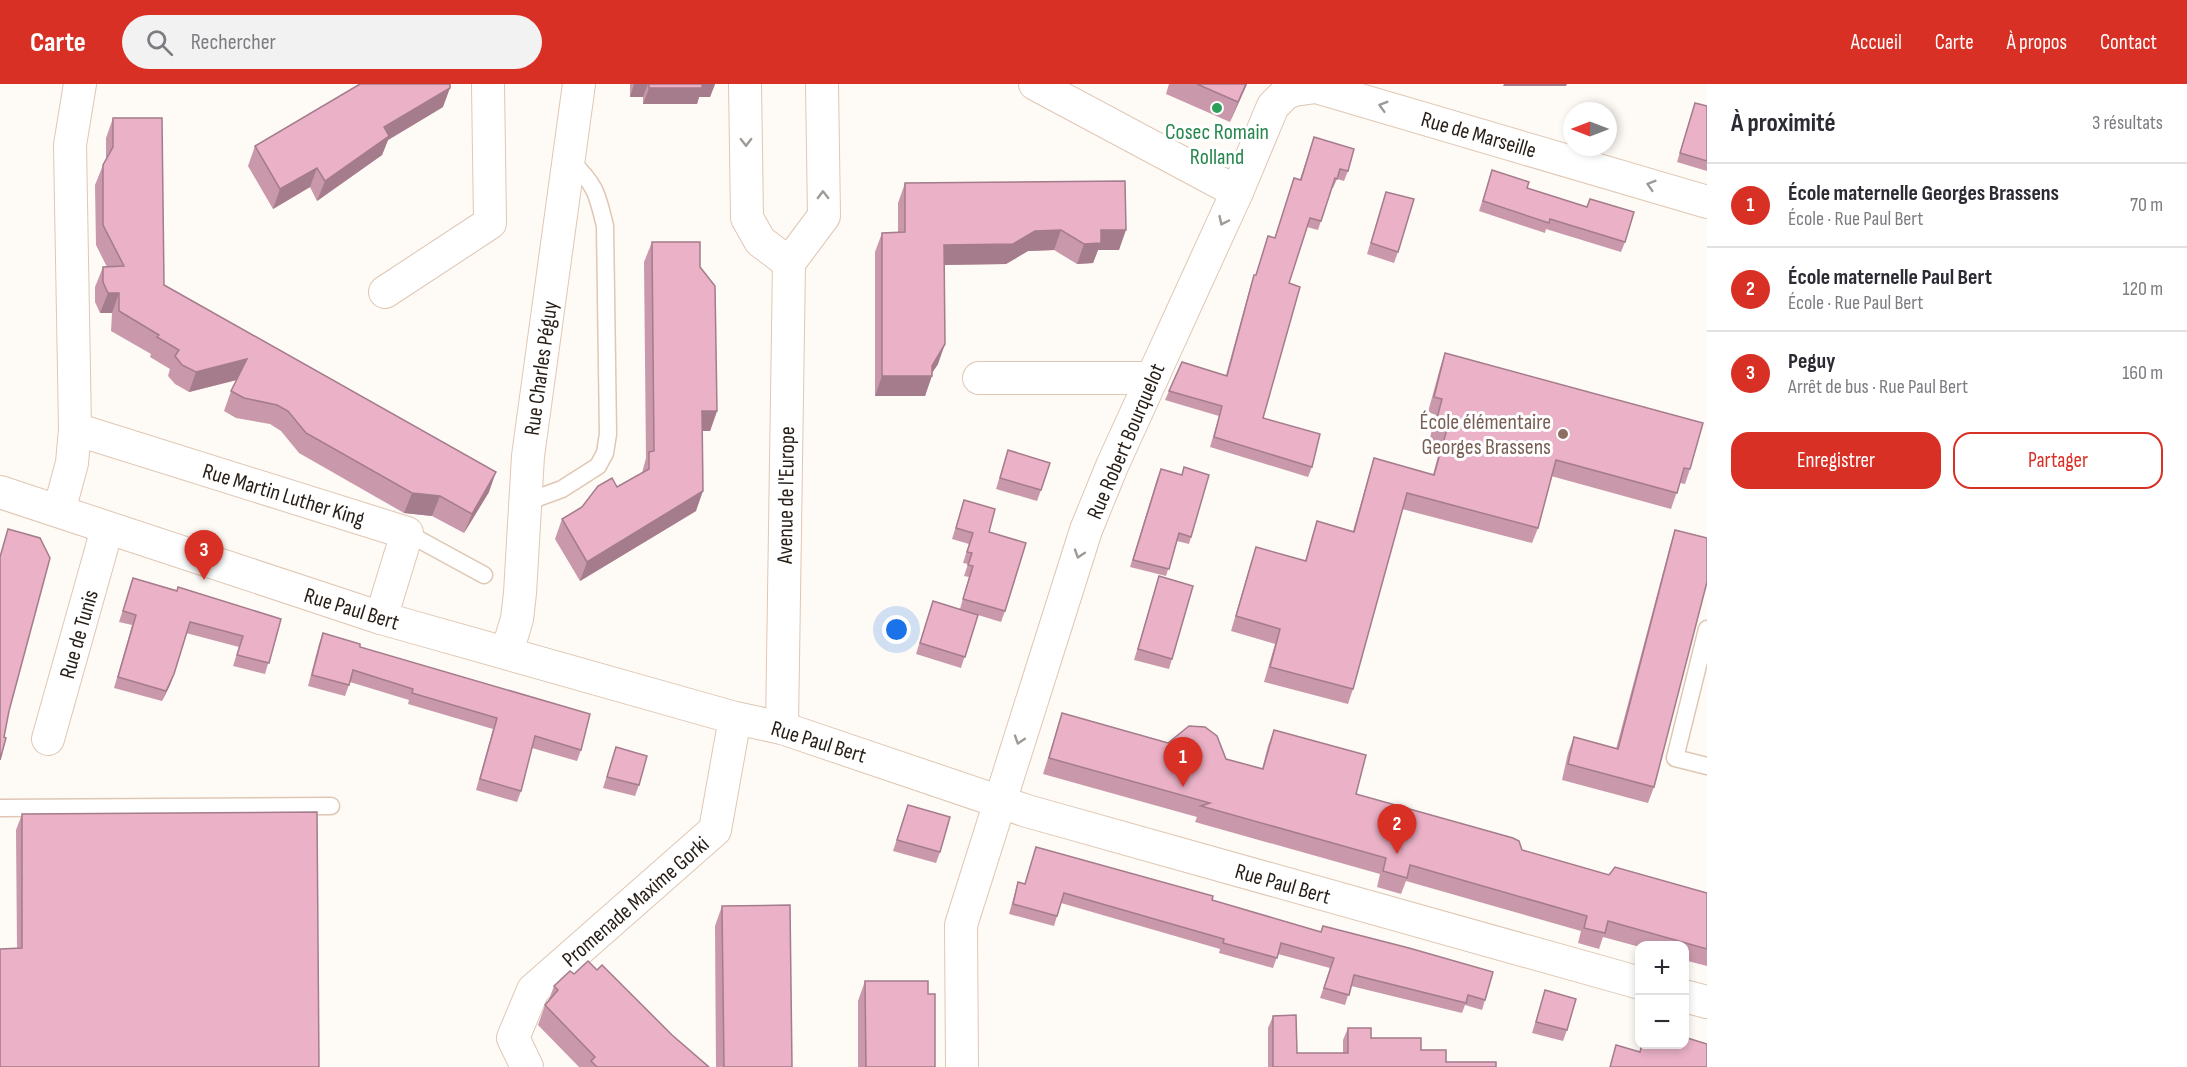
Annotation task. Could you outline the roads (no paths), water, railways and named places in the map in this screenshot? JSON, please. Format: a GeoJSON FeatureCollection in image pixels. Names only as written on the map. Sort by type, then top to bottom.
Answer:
{"type":"FeatureCollection","features":[{"type":"Feature","properties":{"kind":"street"},"geometry":{"type":"LineString","coordinates":[[59,511],[72,463],[75,429],[70,145],[80,84]]}},
{"type":"Feature","properties":{"kind":"street"},"geometry":{"type":"LineString","coordinates":[[385,292],[490,223],[488,84]]}},
{"type":"Feature","properties":{"kind":"street","name":"Rue Charles Péguy"},"geometry":{"type":"LineString","coordinates":[[507,652],[517,619],[528,456],[579,84]]}},
{"type":"Feature","properties":{"kind":"street"},"geometry":{"type":"LineString","coordinates":[[745,84],[747,218],[760,241],[789,263],[824,216],[822,84]]}},
{"type":"Feature","properties":{"kind":"street"},"geometry":{"type":"LineString","coordinates":[[1035,84],[1237,192]]}},
{"type":"Feature","properties":{"kind":"street","name":"Rue de Marseille"},"geometry":{"type":"LineString","coordinates":[[1285,94],[1294,90],[1316,87],[1707,202]]}},
{"type":"Feature","properties":{"kind":"street","name":"Rue Robert Bourquelot"},"geometry":{"type":"LineString","coordinates":[[999,802],[1086,530],[1112,466],[1237,192],[1273,106],[1285,94]]}},
{"type":"Feature","properties":{"kind":"street","name":"Avenue de l'Europe"},"geometry":{"type":"LineString","coordinates":[[782,728],[789,263]]}},
{"type":"Feature","properties":{"kind":"street"},"geometry":{"type":"LineString","coordinates":[[979,378],[1152,378]]}},
{"type":"Feature","properties":{"kind":"street","name":"Rue Martin Luther King"},"geometry":{"type":"LineString","coordinates":[[75,429],[407,533]]}},
{"type":"Feature","properties":{"kind":"street","name":"Rue Paul Bert"},"geometry":{"type":"LineString","coordinates":[[0,492],[381,618],[735,718],[782,728],[1027,812],[1635,982]]}},
{"type":"Feature","properties":{"kind":"street","name":"Rue de Tunis"},"geometry":{"type":"LineString","coordinates":[[48,739],[107,529]]}},
{"type":"Feature","properties":{"kind":"street"},"geometry":{"type":"LineString","coordinates":[[381,618],[407,533]]}},
{"type":"Feature","properties":{"kind":"street","name":"Promenade Maxime Gorki"},"geometry":{"type":"LineString","coordinates":[[527,1067],[513,1038],[533,990],[715,830],[735,718]]}},
{"type":"Feature","properties":{"kind":"street"},"geometry":{"type":"LineString","coordinates":[[962,1067],[961,926],[999,802]]}},
{"type":"Feature","properties":{"kind":"street"},"geometry":{"type":"LineString","coordinates":[[1689,997],[1707,1002]]}},
{"type":"Feature","properties":{"kind":"lane"},"geometry":{"type":"LineString","coordinates":[[524,503],[562,489],[598,466],[605,453],[608,434],[605,226],[597,194],[587,176],[569,159]]}},
{"type":"Feature","properties":{"kind":"lane"},"geometry":{"type":"LineString","coordinates":[[407,533],[484,575]]}},
{"type":"Feature","properties":{"kind":"lane"},"geometry":{"type":"LineString","coordinates":[[1707,629],[1675,758],[1707,766]]}},
{"type":"Feature","properties":{"kind":"lane"},"geometry":{"type":"LineString","coordinates":[[0,808],[331,806]]}},
{"type":"Feature","properties":{"kind":"place","name":"Cosec Romain Rolland"},"geometry":{"type":"Point","coordinates":[1217,108]}},
{"type":"Feature","properties":{"kind":"place","name":"École élémentaire Georges Brassens"},"geometry":{"type":"Point","coordinates":[1563,434]}},
{"type":"Feature","properties":{"kind":"place","name":"Peguy"},"geometry":{"type":"Point","coordinates":[204,580]}},
{"type":"Feature","properties":{"kind":"place","name":"École maternelle Georges Brassens"},"geometry":{"type":"Point","coordinates":[1183,787]}},
{"type":"Feature","properties":{"kind":"place","name":"École maternelle Paul Bert"},"geometry":{"type":"Point","coordinates":[1397,854]}}]}
